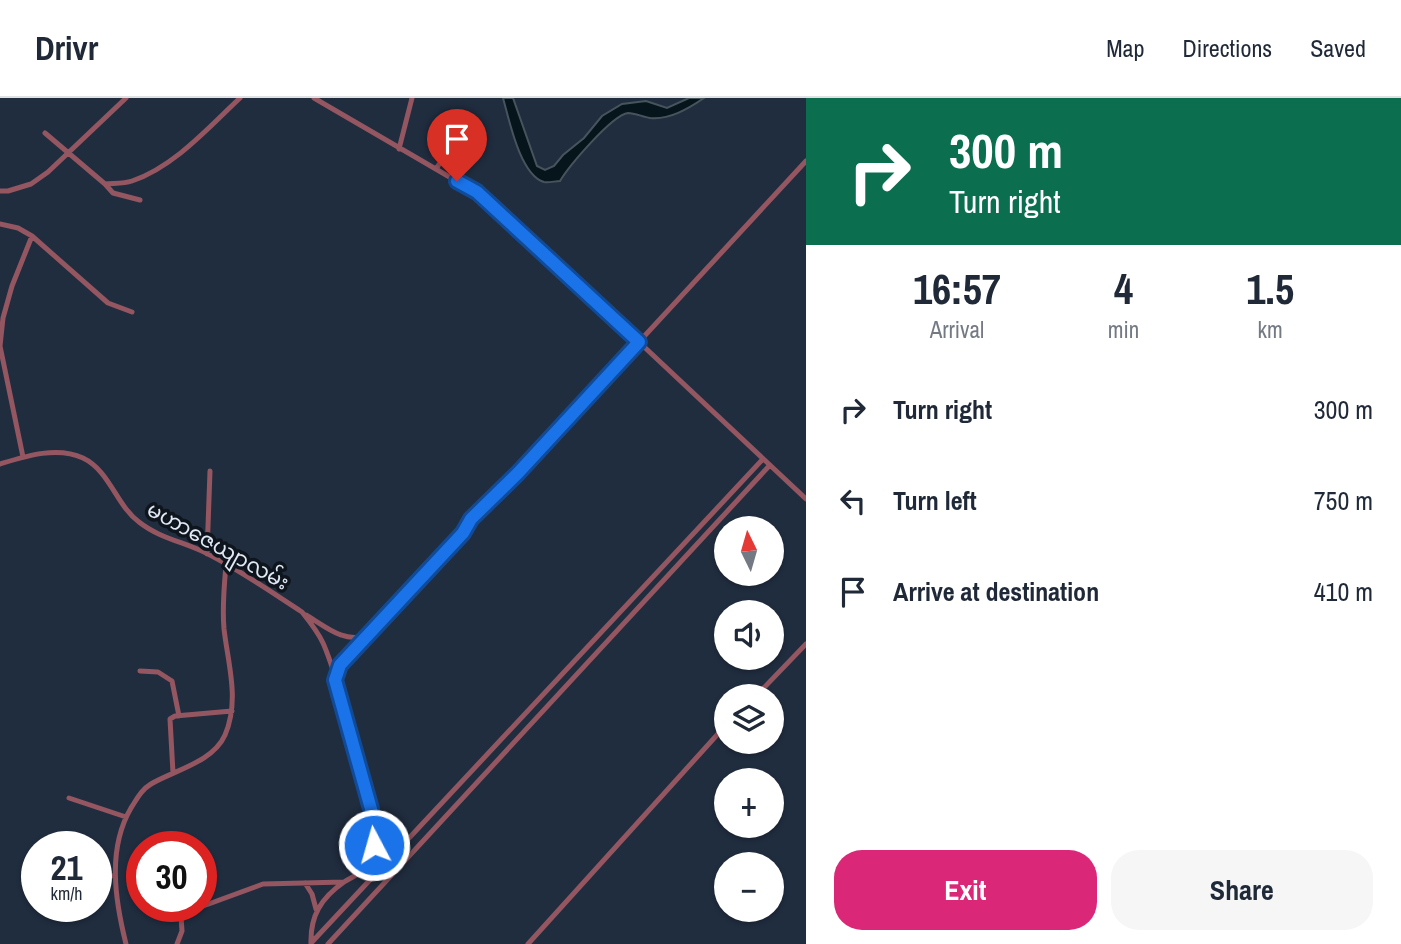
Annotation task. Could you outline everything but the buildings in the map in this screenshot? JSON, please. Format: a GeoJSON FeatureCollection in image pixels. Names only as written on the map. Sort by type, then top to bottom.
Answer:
{"type":"FeatureCollection","features":[{"type":"Feature","properties":{"kind":"street"},"geometry":{"type":"LineString","coordinates":[[0,191],[31,184],[125,98]]}},
{"type":"Feature","properties":{"kind":"street"},"geometry":{"type":"LineString","coordinates":[[105,184],[131,181],[157,169],[194,141],[240,98]]}},
{"type":"Feature","properties":{"kind":"street"},"geometry":{"type":"LineString","coordinates":[[314,98],[477,192],[806,499]]}},
{"type":"Feature","properties":{"kind":"street"},"geometry":{"type":"LineString","coordinates":[[399,149],[412,98]]}},
{"type":"Feature","properties":{"kind":"street"},"geometry":{"type":"LineString","coordinates":[[436,169],[452,139],[451,126]]}},
{"type":"Feature","properties":{"kind":"street"},"geometry":{"type":"LineString","coordinates":[[45,133],[113,193],[140,200]]}},
{"type":"Feature","properties":{"kind":"street"},"geometry":{"type":"LineString","coordinates":[[335,680],[340,665],[463,533],[471,519],[518,473],[806,161]]}},
{"type":"Feature","properties":{"kind":"street"},"geometry":{"type":"LineString","coordinates":[[0,224],[18,228],[32,236],[108,303],[132,312]]}},
{"type":"Feature","properties":{"kind":"street"},"geometry":{"type":"LineString","coordinates":[[23,457],[0,346],[1,323],[32,236]]}},
{"type":"Feature","properties":{"kind":"street","name":"မဟာဇေယျာလမ်း"},"geometry":{"type":"LineString","coordinates":[[0,464],[46,453],[68,453],[83,458],[96,466],[127,512],[141,524],[160,535],[207,554],[302,612],[323,644],[335,680],[361,771],[375,835],[374,854],[370,863],[362,873],[344,882],[316,909]]}},
{"type":"Feature","properties":{"kind":"street"},"geometry":{"type":"LineString","coordinates":[[311,944],[763,459]]}},
{"type":"Feature","properties":{"kind":"street"},"geometry":{"type":"LineString","coordinates":[[328,944],[770,465]]}},
{"type":"Feature","properties":{"kind":"street"},"geometry":{"type":"LineString","coordinates":[[207,554],[211,471]]}},
{"type":"Feature","properties":{"kind":"street"},"geometry":{"type":"LineString","coordinates":[[125,944],[119,918],[115,876],[118,842],[126,817],[141,792],[218,747],[232,711],[233,696],[223,607],[226,565]]}},
{"type":"Feature","properties":{"kind":"street"},"geometry":{"type":"LineString","coordinates":[[302,612],[346,638],[370,634]]}},
{"type":"Feature","properties":{"kind":"street"},"geometry":{"type":"LineString","coordinates":[[768,684],[806,644]]}},
{"type":"Feature","properties":{"kind":"street"},"geometry":{"type":"LineString","coordinates":[[139,671],[158,672],[172,681],[179,716]]}},
{"type":"Feature","properties":{"kind":"street"},"geometry":{"type":"LineString","coordinates":[[173,773],[170,719],[232,711]]}},
{"type":"Feature","properties":{"kind":"street"},"geometry":{"type":"LineString","coordinates":[[528,944],[714,738]]}},
{"type":"Feature","properties":{"kind":"street"},"geometry":{"type":"LineString","coordinates":[[69,797],[126,817]]}},
{"type":"Feature","properties":{"kind":"street"},"geometry":{"type":"LineString","coordinates":[[177,944],[182,931],[181,917],[184,914],[263,884],[344,882]]}},
{"type":"Feature","properties":{"kind":"street"},"geometry":{"type":"LineString","coordinates":[[305,883],[312,894],[316,909],[310,927],[311,944]]}},
{"type":"Feature","properties":{"kind":"shaded area"},"geometry":{"type":"Polygon","coordinates":[[[503,98],[513,98],[537,166],[545,170],[554,166],[584,138],[602,116],[622,104],[646,101],[667,108],[689,98],[704,98],[685,110],[664,117],[650,118],[628,113],[621,116],[591,142],[560,181],[544,182],[528,169],[522,158],[503,98]]]}},
{"type":"Feature","properties":{"kind":"route"},"geometry":{"type":"LineString","coordinates":[[374,845],[371,809],[335,680],[340,665],[463,533],[471,519],[518,473],[639,342],[477,192],[457,181]]}}]}
